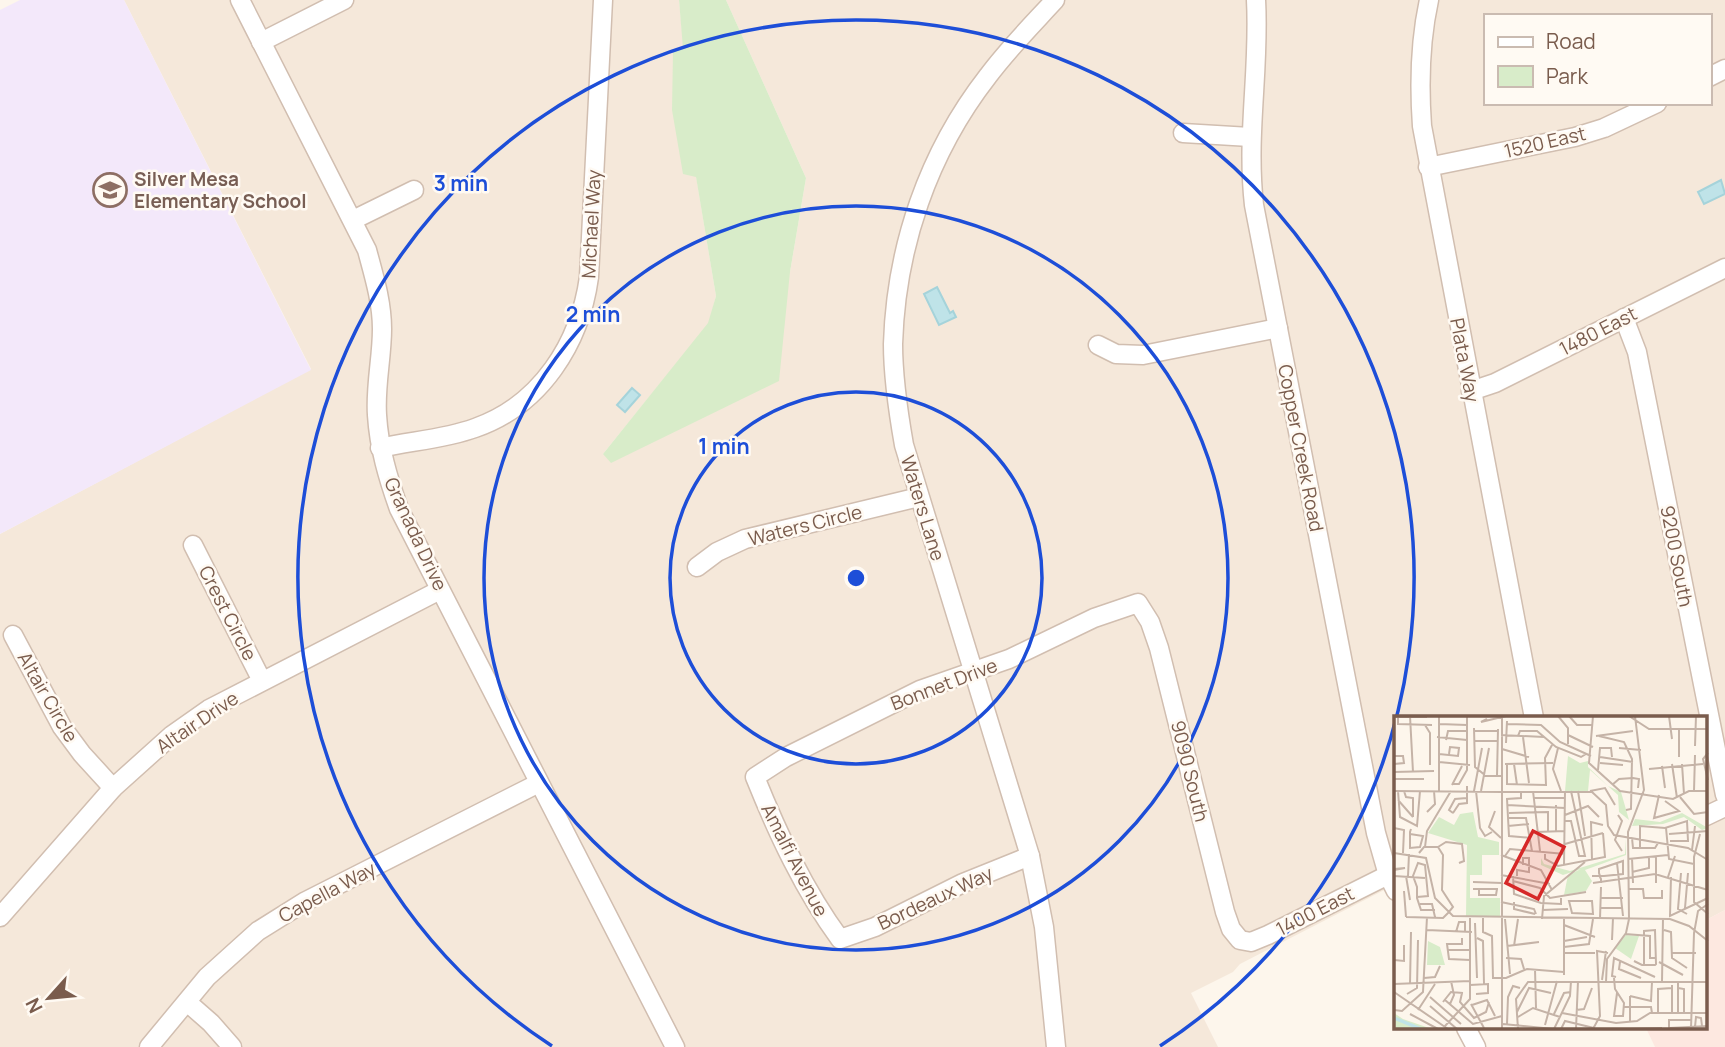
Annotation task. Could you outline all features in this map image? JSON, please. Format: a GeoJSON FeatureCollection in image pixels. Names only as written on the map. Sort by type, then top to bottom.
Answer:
{"type":"FeatureCollection","features":[{"type":"Feature","properties":{"kind":"street","name":"Granada Drive"},"geometry":{"type":"LineString","coordinates":[[240,0],[367,250],[379,292],[382,328],[376,413],[380,448],[399,509],[675,1047]]}},
{"type":"Feature","properties":{"kind":"street"},"geometry":{"type":"LineString","coordinates":[[261,42],[344,0]]}},
{"type":"Feature","properties":{"kind":"street","name":"Michael Way"},"geometry":{"type":"LineString","coordinates":[[380,448],[475,428],[500,416],[524,400],[545,380],[576,332],[585,304],[589,277],[603,0]]}},
{"type":"Feature","properties":{"kind":"street","name":"Waters Lane"},"geometry":{"type":"LineString","coordinates":[[1055,0],[988,76],[961,114],[934,165],[905,245],[896,295],[893,346],[904,445],[1030,856],[1044,926],[1056,1047]]}},
{"type":"Feature","properties":{"kind":"street","name":"Copper Creek Road"},"geometry":{"type":"LineString","coordinates":[[1256,0],[1250,136],[1254,205],[1376,833],[1392,883]]}},
{"type":"Feature","properties":{"kind":"street","name":"Plata Way"},"geometry":{"type":"LineString","coordinates":[[1429,0],[1425,16],[1420,92],[1428,167],[1534,716]]}},
{"type":"Feature","properties":{"kind":"street","name":"1520 East"},"geometry":{"type":"LineString","coordinates":[[1428,167],[1575,137],[1604,128],[1653,105]]}},
{"type":"Feature","properties":{"kind":"street"},"geometry":{"type":"LineString","coordinates":[[1183,133],[1250,136]]}},
{"type":"Feature","properties":{"kind":"street"},"geometry":{"type":"LineString","coordinates":[[353,220],[414,190]]}},
{"type":"Feature","properties":{"kind":"street","name":"1480 East"},"geometry":{"type":"LineString","coordinates":[[1471,391],[1495,383],[1725,268]]}},
{"type":"Feature","properties":{"kind":"street","name":"9200 South"},"geometry":{"type":"LineString","coordinates":[[1624,318],[1637,352],[1725,795]]}},
{"type":"Feature","properties":{"kind":"street"},"geometry":{"type":"LineString","coordinates":[[1098,345],[1116,354],[1143,355],[1278,328]]}},
{"type":"Feature","properties":{"kind":"street","name":"Waters Circle"},"geometry":{"type":"LineString","coordinates":[[697,567],[717,552],[745,539],[919,497]]}},
{"type":"Feature","properties":{"kind":"street","name":"Crest Circle"},"geometry":{"type":"LineString","coordinates":[[193,545],[262,681]]}},
{"type":"Feature","properties":{"kind":"street","name":"Altair Drive"},"geometry":{"type":"LineString","coordinates":[[0,917],[113,788],[172,735],[209,709],[440,590]]}},
{"type":"Feature","properties":{"kind":"street","name":"Bonnet Drive"},"geometry":{"type":"LineString","coordinates":[[755,777],[786,757],[902,698],[1025,653],[1094,618],[1138,603]]}},
{"type":"Feature","properties":{"kind":"street","name":"9090 South"},"geometry":{"type":"LineString","coordinates":[[1138,603],[1150,622],[1159,648],[1225,912],[1231,929],[1240,940]]}},
{"type":"Feature","properties":{"kind":"street","name":"Altair Circle"},"geometry":{"type":"LineString","coordinates":[[13,635],[62,727],[113,788]]}},
{"type":"Feature","properties":{"kind":"street","name":"Amalfi Avenue"},"geometry":{"type":"LineString","coordinates":[[755,777],[772,819],[817,909],[840,939]]}},
{"type":"Feature","properties":{"kind":"street","name":"Capella Way"},"geometry":{"type":"LineString","coordinates":[[149,1047],[235,950],[283,914],[539,783]]}},
{"type":"Feature","properties":{"kind":"street"},"geometry":{"type":"LineString","coordinates":[[1708,815],[1725,807]]}},
{"type":"Feature","properties":{"kind":"street","name":"Bordeaux Way"},"geometry":{"type":"LineString","coordinates":[[840,939],[875,928],[963,883],[1030,856]]}},
{"type":"Feature","properties":{"kind":"street","name":"1400 East"},"geometry":{"type":"LineString","coordinates":[[1240,940],[1251,942],[1392,883]]}},
{"type":"Feature","properties":{"kind":"street"},"geometry":{"type":"LineString","coordinates":[[187,1002],[211,1023],[232,1047]]}},
{"type":"Feature","properties":{"kind":"street"},"geometry":{"type":"LineString","coordinates":[[1467,1030],[1476,1047]]}},
{"type":"Feature","properties":{"kind":"shaded area","name":"Silver Mesa Elementary School"},"geometry":{"type":"Polygon","coordinates":[[[20,0],[124,0],[311,370],[0,534],[0,10],[20,0]]]}},
{"type":"Feature","properties":{"kind":"shaded area"},"geometry":{"type":"Polygon","coordinates":[[[124,0],[679,0],[696,176],[716,296],[709,323],[603,454],[790,272],[806,178],[726,0],[1725,0],[1725,910],[1708,919],[1708,716],[1394,716],[1394,885],[1240,964],[1233,972],[1191,993],[1218,1047],[0,1047],[0,534],[311,369],[124,0]]]}},
{"type":"Feature","properties":{"kind":"shaded area"},"geometry":{"type":"Polygon","coordinates":[[[1725,910],[1725,1047],[1655,1047],[1647,1030],[1708,1030],[1708,919],[1725,910]]]}},
{"type":"Feature","properties":{"kind":"green space"},"geometry":{"type":"Polygon","coordinates":[[[679,0],[726,0],[806,178],[790,272],[779,381],[611,463],[603,454],[708,323],[716,296],[696,177],[683,174],[672,110],[673,51],[683,49],[679,0]]]}},
{"type":"Feature","properties":{"kind":"water"},"geometry":{"type":"Polygon","coordinates":[[[1721,180],[1725,194],[1704,204],[1698,192],[1721,180]]]}},
{"type":"Feature","properties":{"kind":"water"},"geometry":{"type":"Polygon","coordinates":[[[937,287],[950,313],[953,311],[956,317],[939,325],[924,294],[937,287]]]}},
{"type":"Feature","properties":{"kind":"water"},"geometry":{"type":"Polygon","coordinates":[[[632,388],[640,395],[625,412],[617,405],[632,388]]]}},
{"type":"Feature","properties":{"kind":"place","name":"Silver Mesa Elementary School"},"geometry":{"type":"Point","coordinates":[110,190]}}]}
